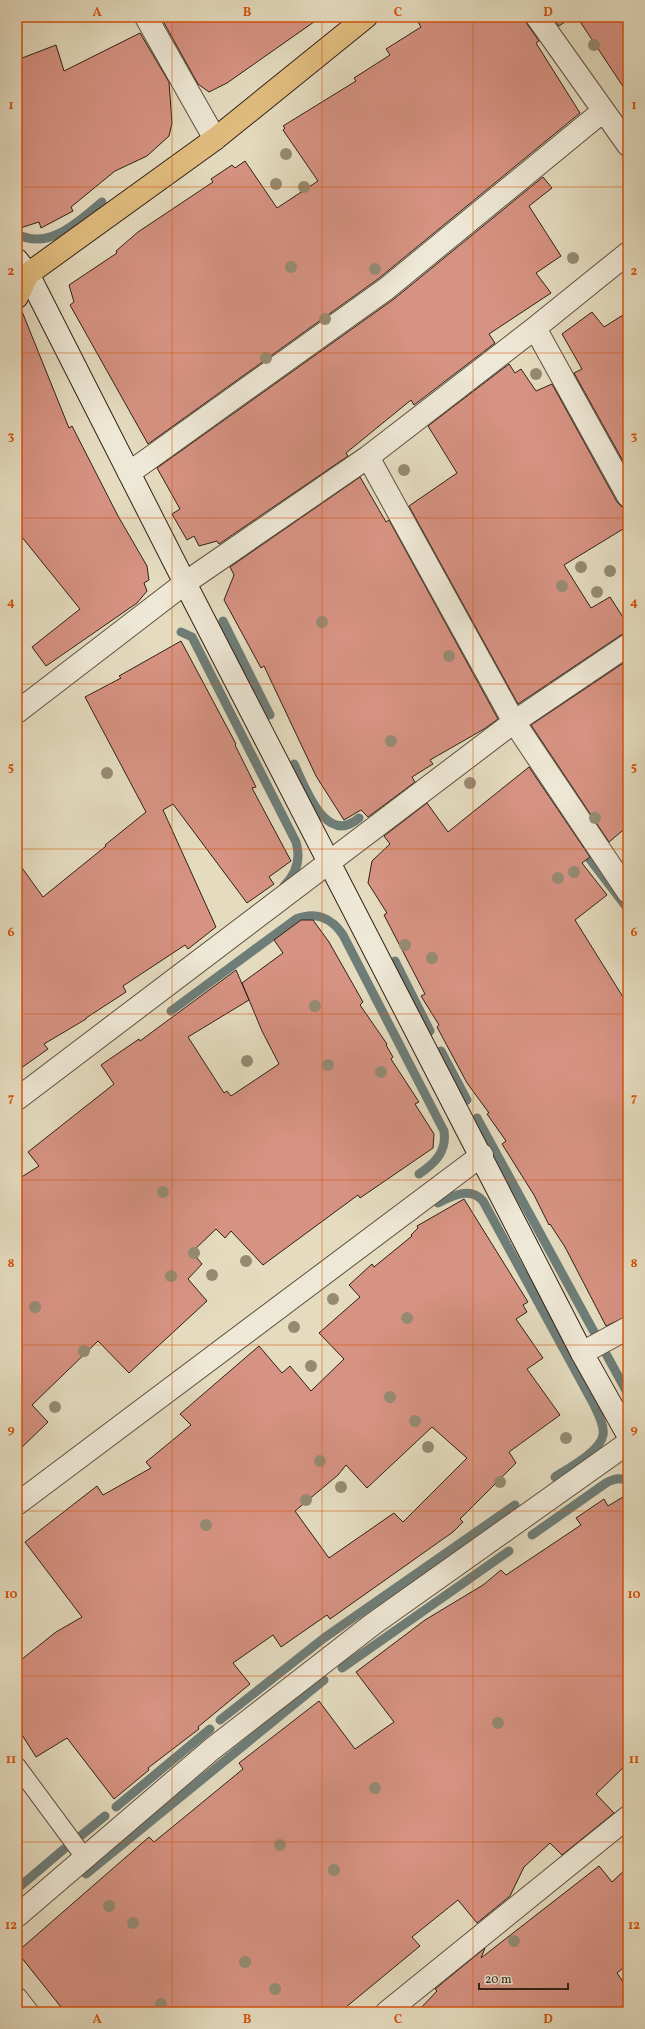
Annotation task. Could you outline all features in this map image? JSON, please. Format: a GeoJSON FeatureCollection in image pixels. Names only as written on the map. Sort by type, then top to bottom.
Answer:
{"type":"FeatureCollection","features":[{"type":"Feature","properties":{"kind":"main road"},"geometry":{"type":"LineString","coordinates":[[17,297],[20,267],[215,139],[366,17]]}},
{"type":"Feature","properties":{"kind":"street"},"geometry":{"type":"LineString","coordinates":[[146,17],[215,139]]}},
{"type":"Feature","properties":{"kind":"street"},"geometry":{"type":"LineString","coordinates":[[537,17],[628,146]]}},
{"type":"Feature","properties":{"kind":"street"},"geometry":{"type":"LineString","coordinates":[[129,473],[386,289],[604,111]]}},
{"type":"Feature","properties":{"kind":"street"},"geometry":{"type":"LineString","coordinates":[[17,712],[185,583],[368,457],[535,328],[628,253]]}},
{"type":"Feature","properties":{"kind":"street"},"geometry":{"type":"LineString","coordinates":[[20,267],[129,473],[482,1155],[582,1353],[628,1435]]}},
{"type":"Feature","properties":{"kind":"street"},"geometry":{"type":"LineString","coordinates":[[535,328],[628,496]]}},
{"type":"Feature","properties":{"kind":"street"},"geometry":{"type":"LineString","coordinates":[[368,457],[514,722],[628,892]]}},
{"type":"Feature","properties":{"kind":"street"},"geometry":{"type":"LineString","coordinates":[[17,1099],[514,722],[628,645]]}},
{"type":"Feature","properties":{"kind":"street"},"geometry":{"type":"LineString","coordinates":[[17,1504],[482,1155]]}},
{"type":"Feature","properties":{"kind":"street"},"geometry":{"type":"LineString","coordinates":[[582,1353],[628,1328]]}},
{"type":"Feature","properties":{"kind":"street"},"geometry":{"type":"LineString","coordinates":[[17,1916],[212,1750],[373,1624],[628,1443]]}},
{"type":"Feature","properties":{"kind":"street"},"geometry":{"type":"LineString","coordinates":[[387,2012],[628,1817]]}},
{"type":"Feature","properties":{"kind":"street"},"geometry":{"type":"LineString","coordinates":[[17,1999],[27,2012]]}},
{"type":"Feature","properties":{"kind":"lane"},"geometry":{"type":"LineString","coordinates":[[17,1766],[85,1858]]}},
{"type":"Feature","properties":{"kind":"building"},"geometry":{"type":"Polygon","coordinates":[[[172,17],[321,17],[227,83],[209,92],[198,84],[163,21],[172,17]]]}},
{"type":"Feature","properties":{"kind":"building"},"geometry":{"type":"Polygon","coordinates":[[[415,17],[525,17],[527,24],[539,41],[536,43],[580,113],[378,279],[148,444],[70,305],[74,302],[69,285],[117,253],[116,251],[138,232],[213,182],[211,179],[232,165],[235,168],[245,161],[277,208],[318,181],[283,130],[285,128],[283,126],[356,81],[354,78],[390,55],[386,49],[421,27],[415,17]]]}},
{"type":"Feature","properties":{"kind":"building"},"geometry":{"type":"Polygon","coordinates":[[[552,17],[572,17],[559,26],[552,17]]]}},
{"type":"Feature","properties":{"kind":"building"},"geometry":{"type":"Polygon","coordinates":[[[577,17],[628,17],[628,94],[577,17]]]}},
{"type":"Feature","properties":{"kind":"building"},"geometry":{"type":"Polygon","coordinates":[[[140,33],[169,82],[172,123],[169,136],[147,156],[115,171],[71,207],[73,211],[41,228],[39,222],[17,229],[17,60],[56,45],[64,71],[140,33]]]}},
{"type":"Feature","properties":{"kind":"building"},"geometry":{"type":"Polygon","coordinates":[[[543,177],[552,188],[529,206],[561,256],[536,273],[551,293],[489,334],[495,343],[414,405],[411,400],[346,453],[348,456],[219,544],[217,541],[199,546],[194,536],[187,540],[172,514],[180,509],[157,468],[394,299],[543,177]]]}},
{"type":"Feature","properties":{"kind":"building"},"geometry":{"type":"Polygon","coordinates":[[[17,309],[21,309],[69,428],[72,426],[118,516],[147,566],[149,580],[144,583],[147,591],[137,603],[46,666],[32,647],[80,609],[17,531],[17,309]]]}},
{"type":"Feature","properties":{"kind":"building"},"geometry":{"type":"Polygon","coordinates":[[[592,312],[604,327],[628,312],[628,470],[574,373],[582,369],[562,334],[592,312]]]}},
{"type":"Feature","properties":{"kind":"building"},"geometry":{"type":"Polygon","coordinates":[[[509,364],[515,373],[521,369],[536,391],[552,384],[617,502],[622,507],[628,508],[628,526],[564,565],[591,608],[610,597],[628,625],[628,633],[621,635],[518,704],[409,506],[457,473],[428,426],[509,364]]]}},
{"type":"Feature","properties":{"kind":"building"},"geometry":{"type":"Polygon","coordinates":[[[360,477],[386,522],[389,520],[498,719],[484,729],[430,760],[433,764],[412,777],[415,782],[368,817],[361,810],[344,820],[316,776],[264,666],[261,668],[224,600],[234,575],[230,567],[360,477]]]}},
{"type":"Feature","properties":{"kind":"building"},"geometry":{"type":"Polygon","coordinates":[[[181,641],[236,744],[235,745],[256,787],[252,788],[291,861],[269,877],[274,884],[247,903],[173,804],[163,810],[216,927],[188,949],[185,945],[123,986],[126,992],[86,1019],[44,1044],[48,1049],[17,1071],[17,861],[43,897],[146,812],[85,697],[121,678],[119,676],[181,641]]]}},
{"type":"Feature","properties":{"kind":"building"},"geometry":{"type":"Polygon","coordinates":[[[628,660],[628,826],[609,842],[531,725],[628,660]]]}},
{"type":"Feature","properties":{"kind":"building"},"geometry":{"type":"Polygon","coordinates":[[[529,767],[590,857],[582,863],[607,895],[575,920],[628,1005],[628,1316],[606,1326],[565,1247],[550,1224],[549,1225],[534,1195],[502,1144],[506,1141],[487,1114],[489,1113],[467,1083],[437,1027],[439,1025],[421,996],[425,994],[384,915],[387,913],[368,883],[372,861],[390,844],[384,836],[427,803],[448,832],[529,767]]]}},
{"type":"Feature","properties":{"kind":"building"},"geometry":{"type":"Polygon","coordinates":[[[301,920],[313,920],[329,942],[363,1002],[360,1005],[387,1044],[386,1045],[393,1057],[391,1059],[419,1102],[415,1104],[434,1134],[433,1148],[360,1198],[358,1195],[263,1265],[231,1231],[225,1238],[216,1229],[192,1252],[202,1264],[188,1279],[207,1301],[129,1373],[98,1341],[32,1405],[48,1422],[17,1452],[17,1184],[22,1181],[20,1178],[39,1166],[28,1152],[114,1084],[101,1065],[139,1039],[140,1041],[236,970],[249,1000],[188,1037],[224,1093],[227,1091],[231,1096],[279,1064],[262,1031],[242,983],[283,953],[274,940],[301,920]]]}},
{"type":"Feature","properties":{"kind":"building"},"geometry":{"type":"Polygon","coordinates":[[[464,1199],[528,1302],[523,1305],[527,1312],[516,1319],[543,1358],[527,1369],[560,1415],[509,1452],[516,1463],[460,1519],[463,1522],[453,1532],[330,1619],[327,1615],[281,1647],[273,1635],[233,1663],[250,1684],[198,1727],[199,1729],[148,1768],[149,1770],[114,1799],[67,1738],[36,1757],[17,1727],[17,1663],[56,1632],[82,1617],[25,1542],[97,1486],[103,1495],[151,1468],[146,1462],[191,1425],[180,1414],[259,1346],[282,1373],[290,1366],[311,1391],[344,1359],[319,1333],[360,1297],[349,1285],[372,1264],[374,1267],[412,1236],[411,1235],[418,1228],[417,1226],[464,1199]],[[432,1427],[367,1488],[346,1465],[338,1475],[295,1511],[329,1558],[394,1513],[403,1522],[467,1458],[432,1427]]]}},
{"type":"Feature","properties":{"kind":"building"},"geometry":{"type":"Polygon","coordinates":[[[628,1494],[628,1763],[596,1794],[614,1813],[562,1855],[550,1843],[524,1867],[510,1896],[477,1923],[458,1900],[412,1937],[420,1946],[340,2012],[65,2012],[17,1952],[149,1837],[154,1842],[243,1769],[239,1763],[319,1701],[355,1749],[394,1722],[356,1672],[425,1620],[483,1585],[501,1570],[506,1575],[581,1525],[576,1518],[604,1499],[608,1506],[628,1494]]]}},
{"type":"Feature","properties":{"kind":"building"},"geometry":{"type":"Polygon","coordinates":[[[599,1866],[612,1882],[628,1867],[628,1964],[617,1973],[628,1989],[628,2012],[417,2012],[437,1991],[435,1989],[485,1948],[481,1958],[599,1866]]]}},
{"type":"Feature","properties":{"kind":"waterway"},"geometry":{"type":"LineString","coordinates":[[17,234],[29,238],[41,239],[63,232],[102,202]]}},
{"type":"Feature","properties":{"kind":"waterway"},"geometry":{"type":"LineString","coordinates":[[223,621],[270,715]]}},
{"type":"Feature","properties":{"kind":"waterway"},"geometry":{"type":"LineString","coordinates":[[181,632],[192,637],[296,842],[298,860],[292,876],[284,886]]}},
{"type":"Feature","properties":{"kind":"waterway"},"geometry":{"type":"LineString","coordinates":[[294,764],[310,798],[326,819],[336,825],[347,825],[359,818]]}},
{"type":"Feature","properties":{"kind":"waterway"},"geometry":{"type":"LineString","coordinates":[[582,849],[628,909]]}},
{"type":"Feature","properties":{"kind":"waterway"},"geometry":{"type":"LineString","coordinates":[[171,1011],[296,919],[317,916],[329,920],[343,935],[444,1131],[444,1145],[442,1151],[435,1161],[419,1174]]}},
{"type":"Feature","properties":{"kind":"waterway"},"geometry":{"type":"LineString","coordinates":[[395,961],[430,1031]]}},
{"type":"Feature","properties":{"kind":"waterway"},"geometry":{"type":"LineString","coordinates":[[441,1051],[467,1100]]}},
{"type":"Feature","properties":{"kind":"waterway"},"geometry":{"type":"LineString","coordinates":[[477,1118],[628,1394]]}},
{"type":"Feature","properties":{"kind":"waterway"},"geometry":{"type":"LineString","coordinates":[[438,1203],[455,1195],[467,1193],[478,1196],[483,1201],[593,1403],[600,1419],[603,1427],[601,1441],[583,1459],[555,1477]]}},
{"type":"Feature","properties":{"kind":"waterway"},"geometry":{"type":"LineString","coordinates":[[532,1535],[611,1480],[623,1479],[628,1481]]}},
{"type":"Feature","properties":{"kind":"waterway"},"geometry":{"type":"LineString","coordinates":[[220,1720],[324,1638],[515,1505]]}},
{"type":"Feature","properties":{"kind":"waterway"},"geometry":{"type":"LineString","coordinates":[[342,1668],[509,1551]]}},
{"type":"Feature","properties":{"kind":"waterway"},"geometry":{"type":"LineString","coordinates":[[86,1874],[324,1680]]}},
{"type":"Feature","properties":{"kind":"waterway"},"geometry":{"type":"LineString","coordinates":[[116,1807],[210,1729]]}},
{"type":"Feature","properties":{"kind":"waterway"},"geometry":{"type":"LineString","coordinates":[[78,1838],[105,1816]]}},
{"type":"Feature","properties":{"kind":"waterway"},"geometry":{"type":"LineString","coordinates":[[18,1888],[64,1849]]}}]}
